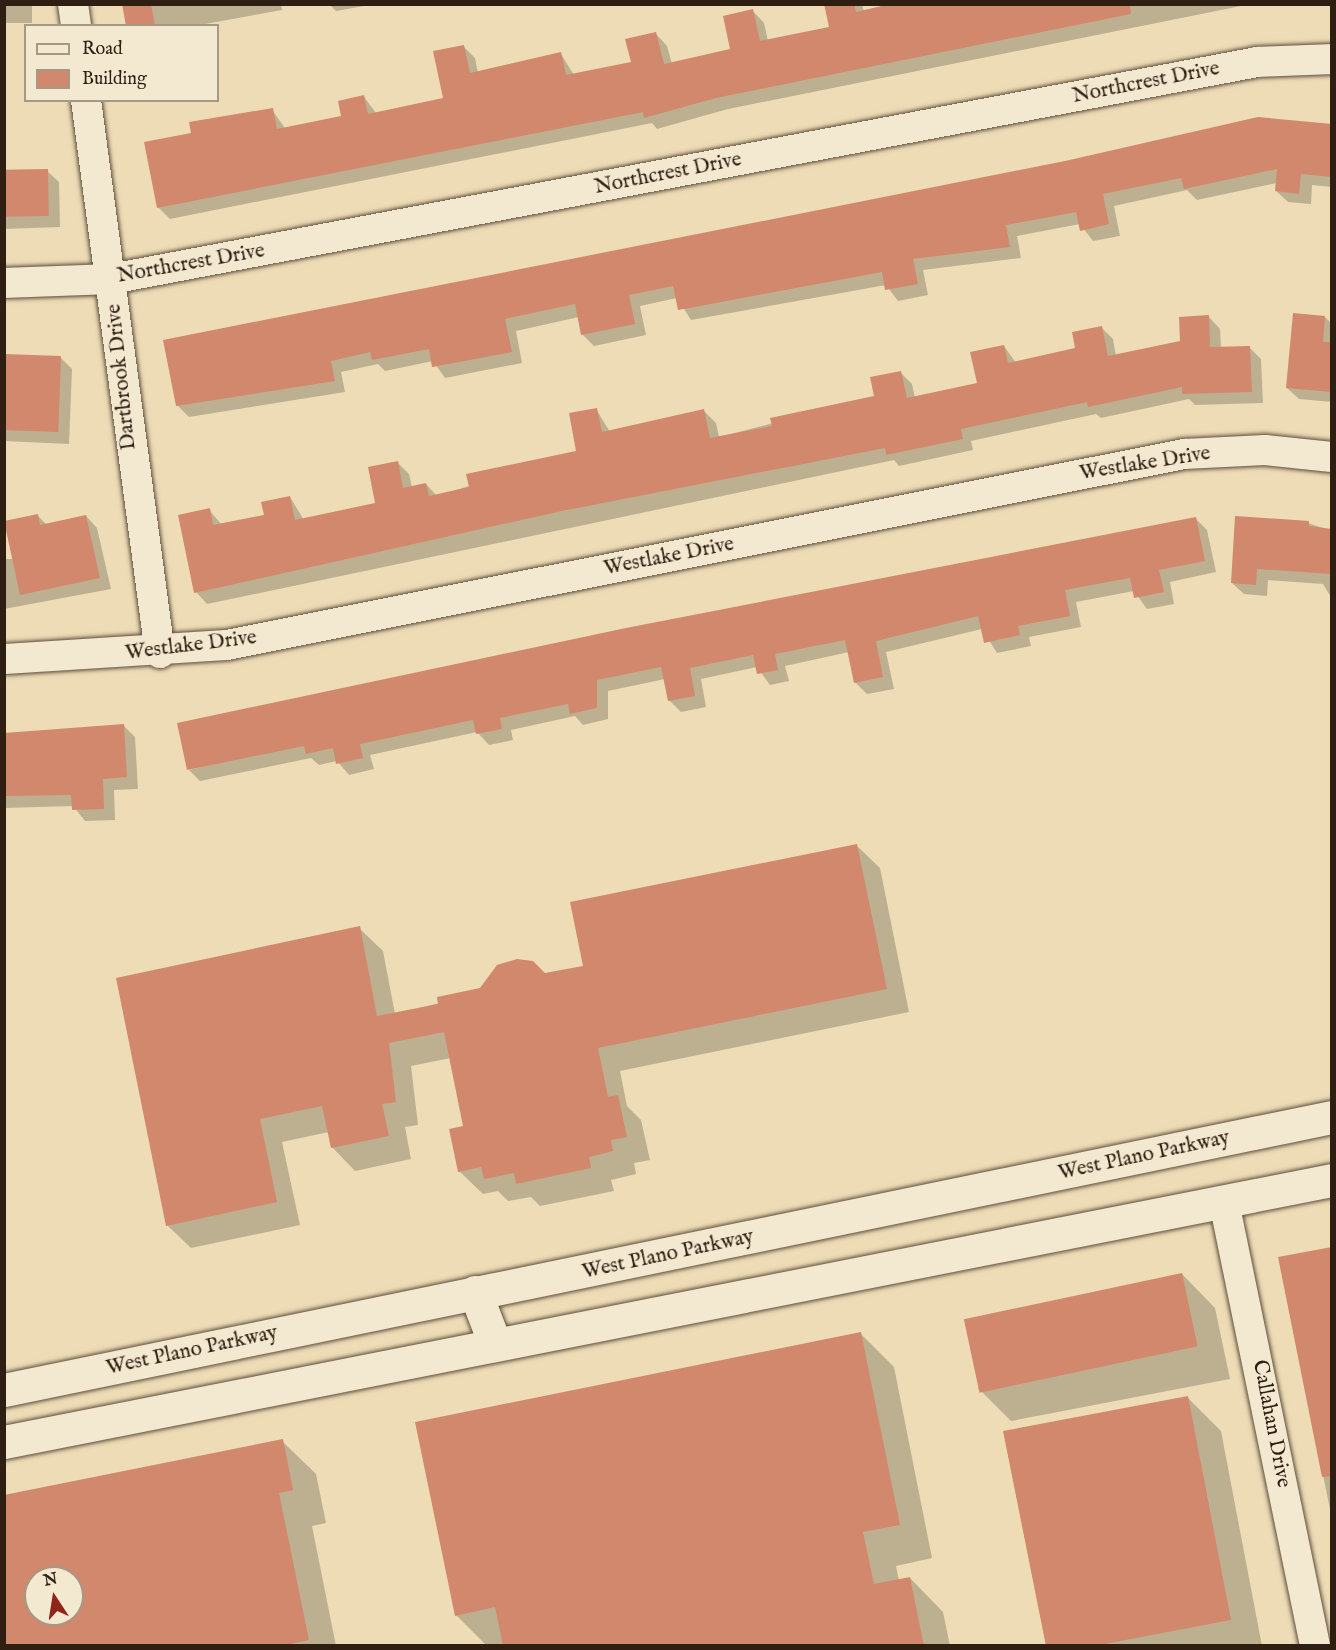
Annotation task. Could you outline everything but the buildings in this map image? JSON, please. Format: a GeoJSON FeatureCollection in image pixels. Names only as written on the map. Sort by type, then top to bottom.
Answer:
{"type":"FeatureCollection","features":[{"type":"Feature","properties":{"kind":"main road","name":"West Plano Parkway"},"geometry":{"type":"LineString","coordinates":[[4,1390],[1332,1117]]}},
{"type":"Feature","properties":{"kind":"main road"},"geometry":{"type":"LineString","coordinates":[[4,1442],[1332,1180]]}},
{"type":"Feature","properties":{"kind":"main road"},"geometry":{"type":"LineString","coordinates":[[475,1292],[495,1344]]}},
{"type":"Feature","properties":{"kind":"street"},"geometry":{"type":"LineString","coordinates":[[73,4],[76,24]]}},
{"type":"Feature","properties":{"kind":"street","name":"Northcrest Drive"},"geometry":{"type":"LineString","coordinates":[[4,284],[111,279],[1257,62],[1332,59]]}},
{"type":"Feature","properties":{"kind":"street","name":"Dartbrook Drive"},"geometry":{"type":"LineString","coordinates":[[86,102],[160,653]]}},
{"type":"Feature","properties":{"kind":"street","name":"Westlake Drive"},"geometry":{"type":"LineString","coordinates":[[4,660],[160,653],[227,645],[1184,454],[1265,450],[1332,457]]}},
{"type":"Feature","properties":{"kind":"street","name":"Callahan Drive"},"geometry":{"type":"LineString","coordinates":[[1224,1202],[1315,1646]]}}]}
